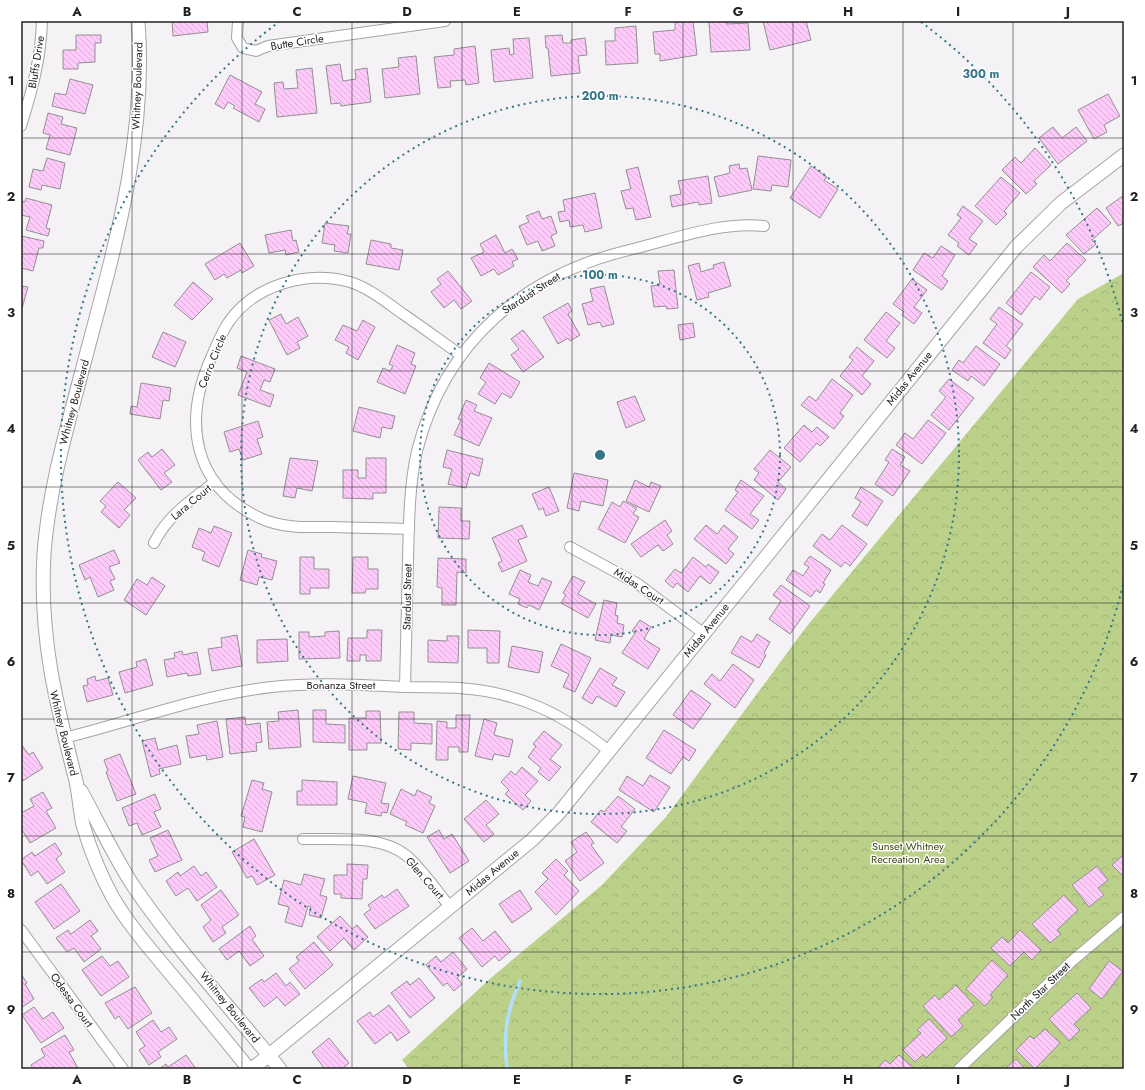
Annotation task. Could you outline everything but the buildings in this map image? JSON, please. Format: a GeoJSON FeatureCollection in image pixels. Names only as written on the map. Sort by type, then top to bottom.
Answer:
{"type":"FeatureCollection","features":[{"type":"Feature","properties":{"kind":"street","name":"Bluffs Drive"},"geometry":{"type":"LineString","coordinates":[[21,126],[34,83],[38,63],[42,21]]}},
{"type":"Feature","properties":{"kind":"street","name":"Whitney Boulevard"},"geometry":{"type":"LineString","coordinates":[[138,21],[140,60],[138,118],[130,178],[117,238],[59,459],[44,555],[44,618],[51,676],[64,738],[77,784],[83,824],[100,871],[113,897],[145,942],[249,1069]]}},
{"type":"Feature","properties":{"kind":"street","name":"Butte Circle"},"geometry":{"type":"LineString","coordinates":[[238,21],[237,38],[242,48],[256,51],[268,46],[380,26]]}},
{"type":"Feature","properties":{"kind":"street"},"geometry":{"type":"LineString","coordinates":[[380,26],[445,21]]}},
{"type":"Feature","properties":{"kind":"street","name":"Midas Avenue"},"geometry":{"type":"LineString","coordinates":[[252,1069],[546,827],[559,813],[1016,247],[1061,203],[1124,155]]}},
{"type":"Feature","properties":{"kind":"street","name":"Stardust Street"},"geometry":{"type":"LineString","coordinates":[[404,687],[409,529],[417,452],[426,421],[447,375],[474,338],[513,303],[557,275],[578,265],[612,254],[725,227],[752,224],[764,226]]}},
{"type":"Feature","properties":{"kind":"street","name":"Cerro Circle"},"geometry":{"type":"LineString","coordinates":[[409,529],[301,527],[279,524],[261,518],[246,510],[228,496],[215,482],[200,453],[196,437],[196,404],[200,390],[214,352],[229,322],[240,309],[268,289],[300,279],[336,279],[352,283],[385,301],[461,355]]}},
{"type":"Feature","properties":{"kind":"street","name":"Lara Court"},"geometry":{"type":"LineString","coordinates":[[154,543],[159,532],[178,509],[215,482]]}},
{"type":"Feature","properties":{"kind":"street","name":"Midas Court"},"geometry":{"type":"LineString","coordinates":[[570,547],[638,584],[703,633]]}},
{"type":"Feature","properties":{"kind":"street","name":"Bonanza Street"},"geometry":{"type":"LineString","coordinates":[[64,738],[199,700],[272,687],[333,684],[466,689],[500,693],[524,700],[551,711],[578,727],[609,751]]}},
{"type":"Feature","properties":{"kind":"street","name":"Whitney Boulevard"},"geometry":{"type":"LineString","coordinates":[[77,784],[118,861],[137,890],[165,928],[280,1069]]}},
{"type":"Feature","properties":{"kind":"street","name":"Glen Court"},"geometry":{"type":"LineString","coordinates":[[303,839],[366,841],[395,849],[407,856],[417,866],[450,907]]}},
{"type":"Feature","properties":{"kind":"street","name":"North Star Street"},"geometry":{"type":"LineString","coordinates":[[960,1069],[1072,961],[1124,917]]}},
{"type":"Feature","properties":{"kind":"street","name":"Odessa Court"},"geometry":{"type":"LineString","coordinates":[[21,930],[123,1069]]}},
{"type":"Feature","properties":{"kind":"green space","name":"Sunset Whitney Recreation Area"},"geometry":{"type":"Polygon","coordinates":[[[1124,273],[1124,1069],[409,1069],[402,1060],[492,977],[602,885],[666,817],[807,626],[1078,299],[1124,273]]]}},
{"type":"Feature","properties":{"kind":"waterway"},"geometry":{"type":"LineString","coordinates":[[507,1069],[505,1045],[507,1024],[515,993],[520,981]]}}]}
